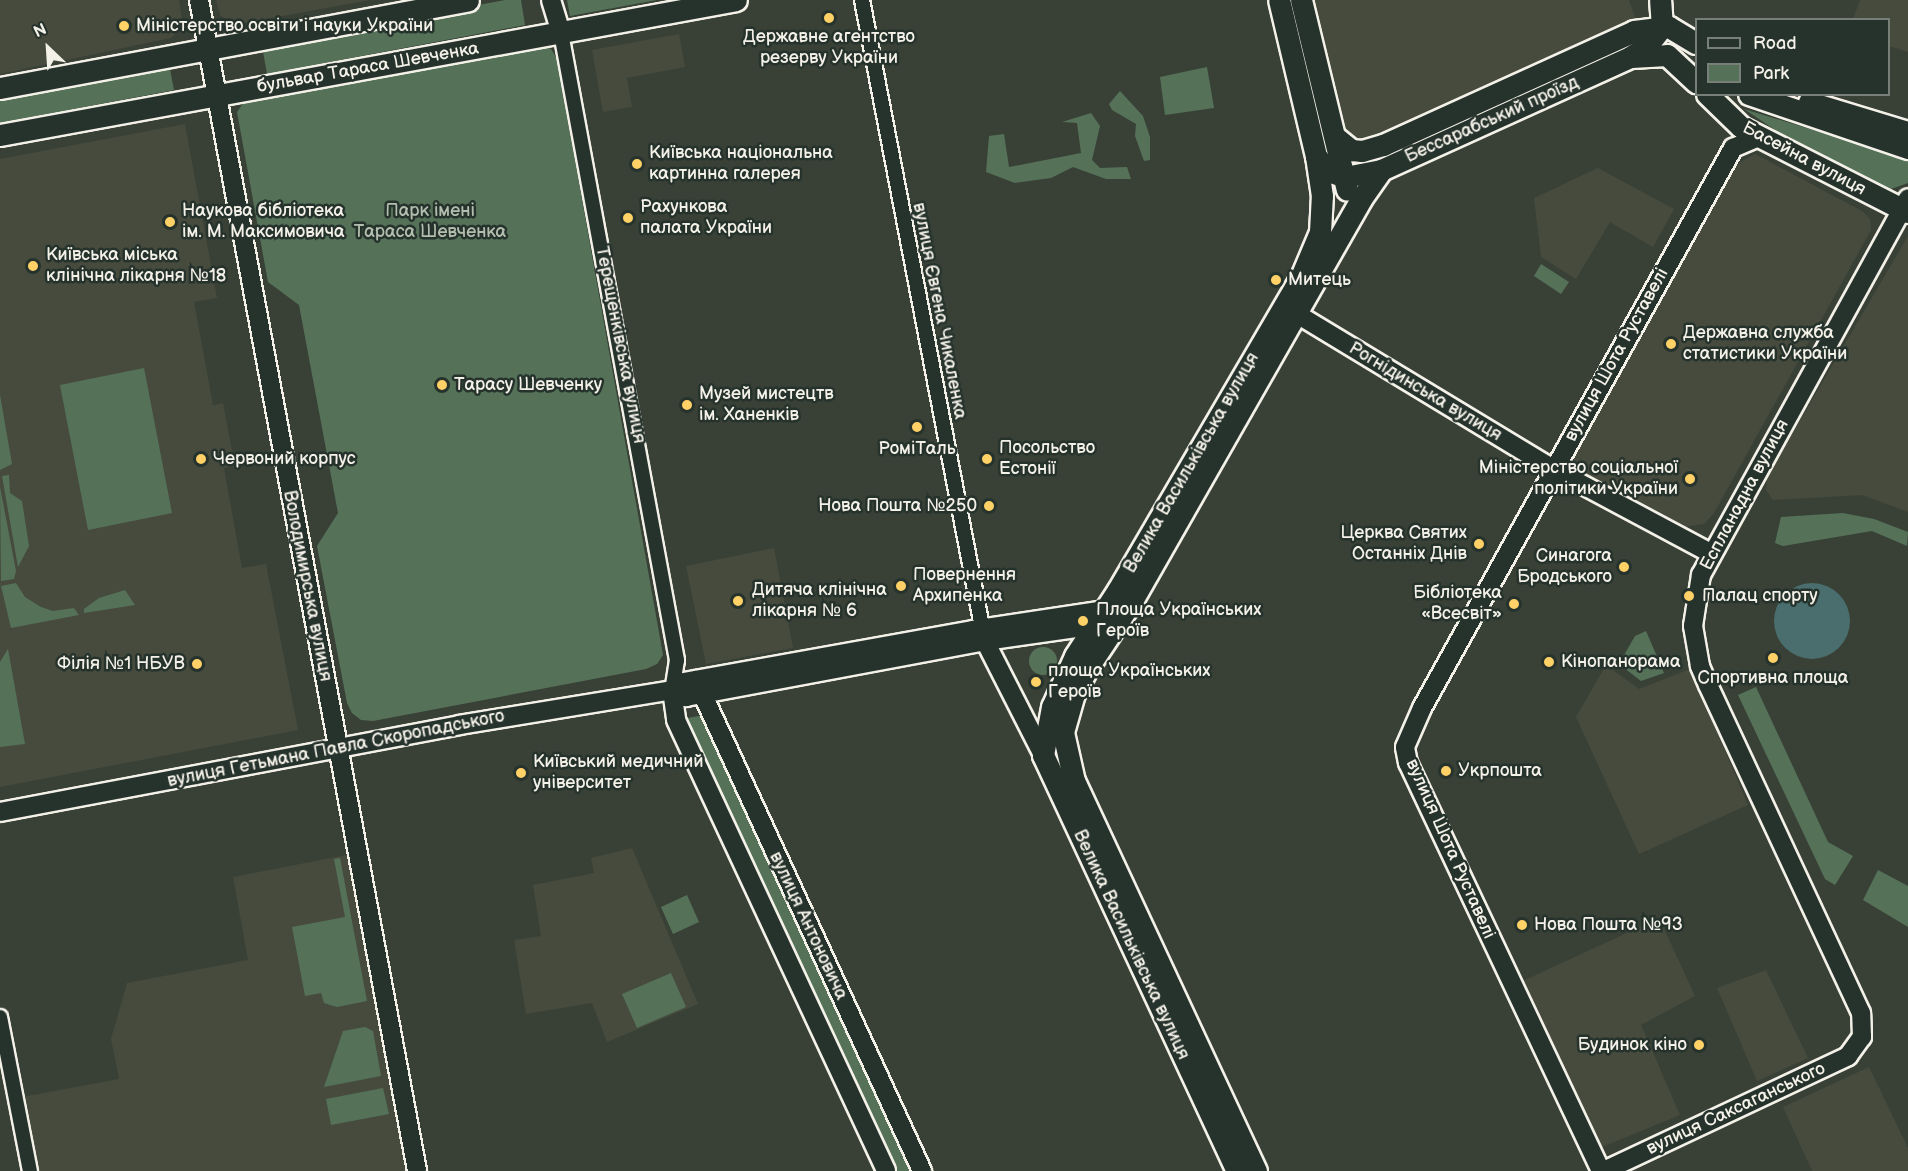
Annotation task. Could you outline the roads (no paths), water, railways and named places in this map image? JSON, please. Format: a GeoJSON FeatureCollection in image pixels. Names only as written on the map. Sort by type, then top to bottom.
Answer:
{"type":"FeatureCollection","features":[{"type":"Feature","properties":{"kind":"main road","name":"Володимирська вулиця"},"geometry":{"type":"LineString","coordinates":[[199,0],[417,1171]]}},
{"type":"Feature","properties":{"kind":"main road"},"geometry":{"type":"LineString","coordinates":[[0,88],[468,0]]}},
{"type":"Feature","properties":{"kind":"main road","name":"Терещенківська вулиця"},"geometry":{"type":"LineString","coordinates":[[552,0],[561,33]]}},
{"type":"Feature","properties":{"kind":"main road","name":"бульвар Тараса Шевченка"},"geometry":{"type":"LineString","coordinates":[[0,135],[736,0]]}},
{"type":"Feature","properties":{"kind":"main road","name":"Велика Васильківська вулиця"},"geometry":{"type":"LineString","coordinates":[[1256,1171],[1067,759],[1063,732],[1073,696],[1106,619],[1314,250],[1322,216],[1316,156],[1279,0]]}},
{"type":"Feature","properties":{"kind":"main road","name":"Велика Васильківська вулиця"},"geometry":{"type":"LineString","coordinates":[[1301,0],[1345,177],[1348,199],[1342,235]]}},
{"type":"Feature","properties":{"kind":"main road"},"geometry":{"type":"LineString","coordinates":[[1660,0],[1662,27]]}},
{"type":"Feature","properties":{"kind":"main road"},"geometry":{"type":"LineString","coordinates":[[1660,0],[1690,38]]}},
{"type":"Feature","properties":{"kind":"main road","name":"Бессарабський проїзд"},"geometry":{"type":"LineString","coordinates":[[1345,177],[1382,170],[1630,57],[1647,46],[1662,27]]}},
{"type":"Feature","properties":{"kind":"main road","name":"Бессарабський проїзд"},"geometry":{"type":"LineString","coordinates":[[1335,137],[1351,150],[1378,147],[1634,31],[1662,27],[1690,38]]}},
{"type":"Feature","properties":{"kind":"main road"},"geometry":{"type":"LineString","coordinates":[[1630,57],[1667,55],[1695,81]]}},
{"type":"Feature","properties":{"kind":"main road","name":"Басейна вулиця"},"geometry":{"type":"LineString","coordinates":[[1709,96],[1741,127],[1906,207]]}},
{"type":"Feature","properties":{"kind":"main road","name":"Басейна вулиця"},"geometry":{"type":"LineString","coordinates":[[1755,96],[1908,148]]}},
{"type":"Feature","properties":{"kind":"main road"},"geometry":{"type":"LineString","coordinates":[[1792,96],[1908,132]]}},
{"type":"Feature","properties":{"kind":"main road","name":"вулиця Шота Руставелі"},"geometry":{"type":"LineString","coordinates":[[1602,1171],[1408,763],[1406,747],[1414,722],[1733,148],[1759,137]]}},
{"type":"Feature","properties":{"kind":"main road"},"geometry":{"type":"LineString","coordinates":[[1316,156],[1328,171],[1345,177]]}},
{"type":"Feature","properties":{"kind":"main road","name":"Велика Васильківська вулиця"},"geometry":{"type":"LineString","coordinates":[[1237,1171],[1043,755],[1052,707],[1297,314],[1382,170]]}},
{"type":"Feature","properties":{"kind":"main road","name":"Еспланадна вулиця"},"geometry":{"type":"LineString","coordinates":[[1862,1037],[1862,1012],[1700,666],[1693,626],[1697,590],[1712,554],[1906,207]]}},
{"type":"Feature","properties":{"kind":"main road","name":"Рогнідинська вулиця"},"geometry":{"type":"LineString","coordinates":[[1297,314],[1553,469],[1712,554]]}},
{"type":"Feature","properties":{"kind":"main road"},"geometry":{"type":"LineString","coordinates":[[1043,755],[983,635],[1106,619]]}},
{"type":"Feature","properties":{"kind":"main road","name":"вулиця Гетьмана Павла Скоропадського"},"geometry":{"type":"LineString","coordinates":[[0,812],[672,690],[686,697],[699,687],[983,635]]}},
{"type":"Feature","properties":{"kind":"main road","name":"вулиця Антоновича"},"geometry":{"type":"LineString","coordinates":[[699,687],[922,1171]]}},
{"type":"Feature","properties":{"kind":"main road","name":"вулиця Антоновича"},"geometry":{"type":"LineString","coordinates":[[672,690],[676,720],[886,1171]]}},
{"type":"Feature","properties":{"kind":"main road","name":"вулиця Саксаганського"},"geometry":{"type":"LineString","coordinates":[[1602,1171],[1848,1056],[1862,1037]]}},
{"type":"Feature","properties":{"kind":"street","name":"вулиця Євгена Чикаленка"},"geometry":{"type":"LineString","coordinates":[[862,0],[983,635]]}},
{"type":"Feature","properties":{"kind":"street","name":"Терещенківська вулиця"},"geometry":{"type":"LineString","coordinates":[[561,33],[677,660],[672,690]]}},
{"type":"Feature","properties":{"kind":"street"},"geometry":{"type":"LineString","coordinates":[[0,1017],[30,1171]]}},
{"type":"Feature","properties":{"kind":"water"},"geometry":{"type":"Polygon","coordinates":[[[1812,583],[1826,586],[1839,594],[1847,607],[1850,621],[1847,635],[1839,648],[1826,656],[1812,659],[1798,656],[1785,648],[1777,635],[1774,621],[1777,607],[1785,594],[1798,586],[1812,583]]]}},
{"type":"Feature","properties":{"kind":"place","name":"Державне агентство резерву України"},"geometry":{"type":"Point","coordinates":[829,18]}},
{"type":"Feature","properties":{"kind":"place","name":"Міністерство освіти і науки України"},"geometry":{"type":"Point","coordinates":[124,26]}},
{"type":"Feature","properties":{"kind":"place","name":"Київська національна картинна галерея"},"geometry":{"type":"Point","coordinates":[637,164]}},
{"type":"Feature","properties":{"kind":"place","name":"Рахункова палата України"},"geometry":{"type":"Point","coordinates":[628,218]}},
{"type":"Feature","properties":{"kind":"place","name":"Наукова бібліотека ім. М. Максимовича"},"geometry":{"type":"Point","coordinates":[170,222]}},
{"type":"Feature","properties":{"kind":"place","name":"Київська міська клінічна лікарня №18"},"geometry":{"type":"Point","coordinates":[33,266]}},
{"type":"Feature","properties":{"kind":"place","name":"Митець"},"geometry":{"type":"Point","coordinates":[1276,280]}},
{"type":"Feature","properties":{"kind":"place","name":"Державна служба статистики України"},"geometry":{"type":"Point","coordinates":[1671,344]}},
{"type":"Feature","properties":{"kind":"place","name":"Тарасу Шевченку"},"geometry":{"type":"Point","coordinates":[442,385]}},
{"type":"Feature","properties":{"kind":"place","name":"Музей мистецтв ім. Ханенків"},"geometry":{"type":"Point","coordinates":[687,405]}},
{"type":"Feature","properties":{"kind":"place","name":"РоміТаль"},"geometry":{"type":"Point","coordinates":[917,427]}},
{"type":"Feature","properties":{"kind":"place","name":"Червоний корпус"},"geometry":{"type":"Point","coordinates":[201,459]}},
{"type":"Feature","properties":{"kind":"place","name":"Посольство Естонії"},"geometry":{"type":"Point","coordinates":[987,459]}},
{"type":"Feature","properties":{"kind":"place","name":"Міністерство соціальної політики України"},"geometry":{"type":"Point","coordinates":[1690,479]}},
{"type":"Feature","properties":{"kind":"place","name":"Нова Пошта №250"},"geometry":{"type":"Point","coordinates":[989,506]}},
{"type":"Feature","properties":{"kind":"place","name":"Церква Святих Останніх Днів"},"geometry":{"type":"Point","coordinates":[1479,544]}},
{"type":"Feature","properties":{"kind":"place","name":"Синагога Бродського"},"geometry":{"type":"Point","coordinates":[1624,567]}},
{"type":"Feature","properties":{"kind":"place","name":"Повернення Архипенка"},"geometry":{"type":"Point","coordinates":[901,586]}},
{"type":"Feature","properties":{"kind":"place","name":"Палац спорту"},"geometry":{"type":"Point","coordinates":[1689,596]}},
{"type":"Feature","properties":{"kind":"place","name":"Дитяча клінічна лікарня № 6"},"geometry":{"type":"Point","coordinates":[738,601]}},
{"type":"Feature","properties":{"kind":"place","name":"Бібліотека «Всесвіт»"},"geometry":{"type":"Point","coordinates":[1514,604]}},
{"type":"Feature","properties":{"kind":"place","name":"Площа Українських Героїв"},"geometry":{"type":"Point","coordinates":[1083,621]}},
{"type":"Feature","properties":{"kind":"place","name":"Спортивна площа"},"geometry":{"type":"Point","coordinates":[1773,658]}},
{"type":"Feature","properties":{"kind":"place","name":"Кінопанорама"},"geometry":{"type":"Point","coordinates":[1549,662]}},
{"type":"Feature","properties":{"kind":"place","name":"Філія №1 НБУВ"},"geometry":{"type":"Point","coordinates":[197,664]}},
{"type":"Feature","properties":{"kind":"place","name":"площа Українських Героїв"},"geometry":{"type":"Point","coordinates":[1036,682]}},
{"type":"Feature","properties":{"kind":"place","name":"Укрпошта"},"geometry":{"type":"Point","coordinates":[1446,771]}},
{"type":"Feature","properties":{"kind":"place","name":"Київський медичний університет"},"geometry":{"type":"Point","coordinates":[521,773]}},
{"type":"Feature","properties":{"kind":"place","name":"Нова Пошта №93"},"geometry":{"type":"Point","coordinates":[1522,925]}},
{"type":"Feature","properties":{"kind":"place","name":"Будинок кіно"},"geometry":{"type":"Point","coordinates":[1699,1045]}},
{"type":"Feature","properties":{"kind":"park label","name":"Парк імені Тараса Шевченка"},"geometry":{"type":"Point","coordinates":[430,222]}}]}
